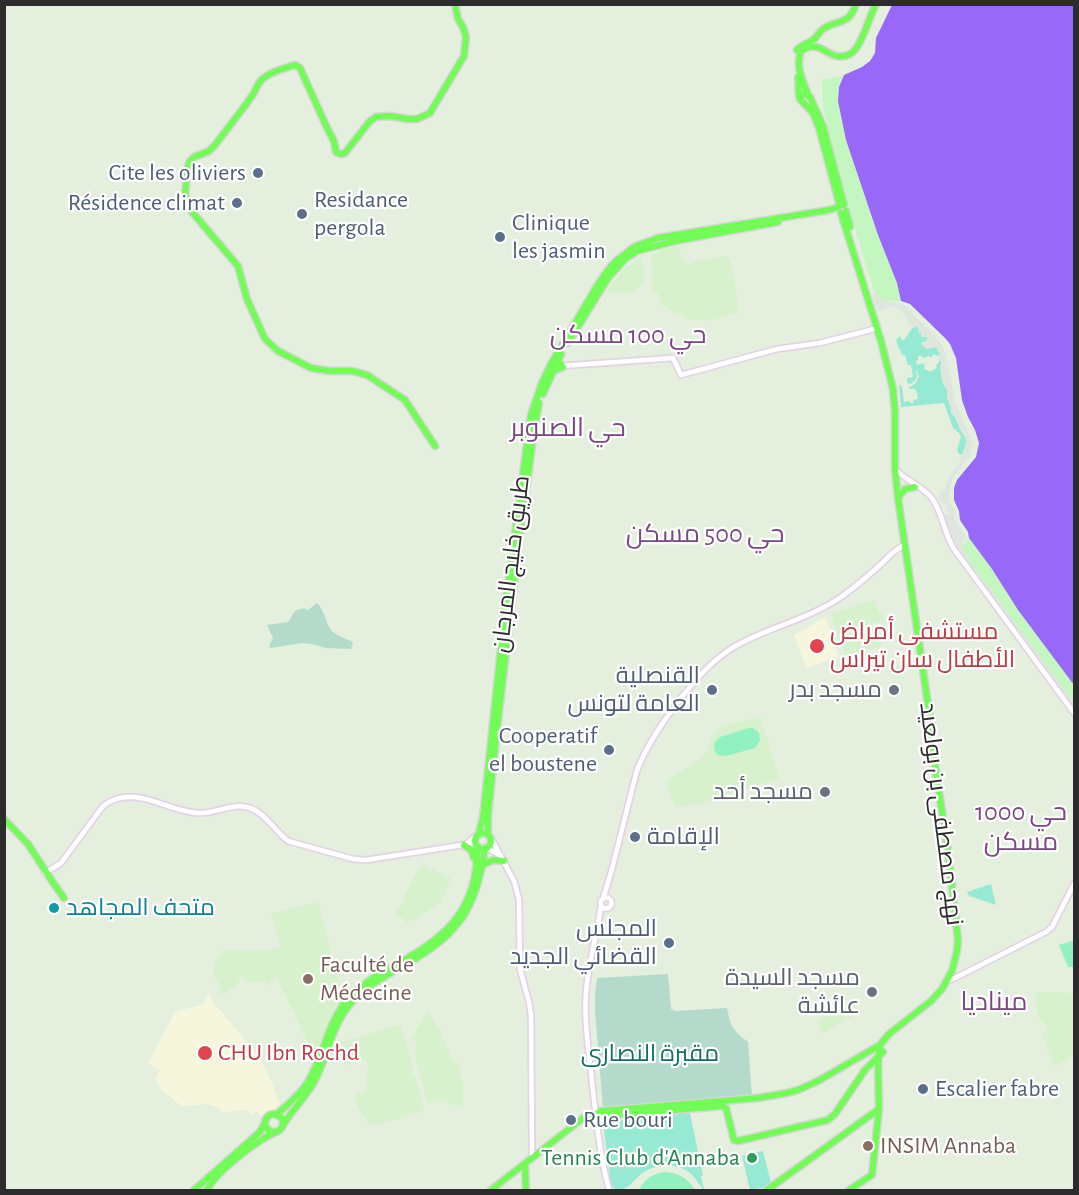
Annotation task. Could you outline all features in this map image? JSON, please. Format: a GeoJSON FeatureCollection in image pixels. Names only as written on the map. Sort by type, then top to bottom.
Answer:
{"type":"FeatureCollection","features":[{"type":"Feature","properties":{"kind":"main road"},"geometry":{"type":"LineString","coordinates":[[435,446],[405,400],[367,375],[352,371],[311,368],[270,346],[247,299],[238,266],[192,212],[185,195],[190,161],[209,151],[215,145],[261,80],[289,67],[295,65],[300,68],[334,141],[336,152],[341,154],[345,153],[370,121],[376,117],[390,116],[408,119],[430,113],[464,56],[466,37],[458,19],[455,4]]}},
{"type":"Feature","properties":{"kind":"main road"},"geometry":{"type":"LineString","coordinates":[[856,4],[849,18],[821,30],[815,43],[802,50],[798,58],[803,82],[823,126],[845,222],[878,328]]}},
{"type":"Feature","properties":{"kind":"main road"},"geometry":{"type":"LineString","coordinates":[[876,4],[861,42],[852,53],[838,57],[815,43],[800,46],[795,62],[800,84],[798,93],[800,99],[813,113],[819,128],[837,196],[878,328]]}},
{"type":"Feature","properties":{"kind":"main road"},"geometry":{"type":"LineString","coordinates":[[800,99],[802,94],[810,97]]}},
{"type":"Feature","properties":{"kind":"main road"},"geometry":{"type":"LineString","coordinates":[[837,196],[836,204],[829,212],[845,222]]}},
{"type":"Feature","properties":{"kind":"main road","name":"طريق خليج المرجان"},"geometry":{"type":"LineString","coordinates":[[478,834],[483,818],[506,602],[531,416],[538,394],[597,286],[626,253],[647,242],[683,234],[842,209]]}},
{"type":"Feature","properties":{"kind":"main road","name":"نهج مصطفى بن بولعيد"},"geometry":{"type":"LineString","coordinates":[[849,1191],[872,1175],[879,1109],[880,1051],[897,1028],[937,996],[948,980],[956,957],[957,945],[947,844],[898,498],[896,412],[886,356],[878,328]]}},
{"type":"Feature","properties":{"kind":"main road"},"geometry":{"type":"LineString","coordinates":[[554,366],[563,367]]}},
{"type":"Feature","properties":{"kind":"main road"},"geometry":{"type":"LineString","coordinates":[[554,366],[563,367]]}},
{"type":"Feature","properties":{"kind":"main road","name":"طريق خليج المرجان"},"geometry":{"type":"LineString","coordinates":[[489,836],[488,815],[496,737],[524,497],[537,409],[554,366]]}},
{"type":"Feature","properties":{"kind":"main road"},"geometry":{"type":"LineString","coordinates":[[898,498],[905,489],[916,487]]}},
{"type":"Feature","properties":{"kind":"main road"},"geometry":{"type":"LineString","coordinates":[[4,819],[25,840],[46,874]]}},
{"type":"Feature","properties":{"kind":"main road"},"geometry":{"type":"LineString","coordinates":[[195,1191],[260,1132],[268,1117],[276,1115],[297,1096],[308,1081],[330,1028],[345,1002],[361,986],[420,952],[446,931],[473,889],[479,867],[486,848],[490,844],[489,836],[484,832],[478,834],[475,839],[479,867],[477,890],[465,914],[450,934],[421,956],[373,983],[350,1004],[336,1027],[314,1083],[282,1127],[264,1138],[221,1172],[207,1191]]}},
{"type":"Feature","properties":{"kind":"main road"},"geometry":{"type":"LineString","coordinates":[[476,844],[481,848],[486,848]]}},
{"type":"Feature","properties":{"kind":"main road"},"geometry":{"type":"LineString","coordinates":[[464,845],[471,850],[479,867]]}},
{"type":"Feature","properties":{"kind":"main road"},"geometry":{"type":"LineString","coordinates":[[479,867],[486,862],[502,859]]}},
{"type":"Feature","properties":{"kind":"main road"},"geometry":{"type":"LineString","coordinates":[[644,1110],[786,1093],[809,1085],[869,1052],[880,1051]]}},
{"type":"Feature","properties":{"kind":"main road"},"geometry":{"type":"LineString","coordinates":[[869,1052],[880,1051]]}},
{"type":"Feature","properties":{"kind":"main road"},"geometry":{"type":"LineString","coordinates":[[492,1191],[584,1117],[602,1111],[724,1106],[735,1141],[828,1120],[835,1114],[880,1051]]}},
{"type":"Feature","properties":{"kind":"main road"},"geometry":{"type":"LineString","coordinates":[[767,1191],[879,1109]]}},
{"type":"Feature","properties":{"kind":"main road"},"geometry":{"type":"LineString","coordinates":[[276,1115],[281,1118],[282,1127]]}},
{"type":"Feature","properties":{"kind":"main road"},"geometry":{"type":"LineString","coordinates":[[265,1123],[268,1130],[276,1132]]}},
{"type":"Feature","properties":{"kind":"main road"},"geometry":{"type":"LineString","coordinates":[[525,1164],[526,1191]]}},
{"type":"Feature","properties":{"kind":"street"},"geometry":{"type":"LineString","coordinates":[[563,367],[673,358],[681,375],[777,350],[820,343],[878,328]]}},
{"type":"Feature","properties":{"kind":"street"},"geometry":{"type":"LineString","coordinates":[[896,472],[933,499],[954,549],[1074,713]]}},
{"type":"Feature","properties":{"kind":"street"},"geometry":{"type":"LineString","coordinates":[[609,1191],[605,1178],[587,1038],[586,994],[601,902],[609,883],[637,770],[644,754],[651,739],[669,713],[703,671],[744,641],[806,616],[833,602],[853,588],[898,547],[905,544]]}},
{"type":"Feature","properties":{"kind":"street"},"geometry":{"type":"LineString","coordinates":[[46,874],[61,865],[105,803],[116,799],[145,799],[200,813],[235,806],[248,807],[258,812],[288,841],[353,859],[366,860],[476,844]]}},
{"type":"Feature","properties":{"kind":"street"},"geometry":{"type":"LineString","coordinates":[[464,845],[478,834]]}},
{"type":"Feature","properties":{"kind":"street"},"geometry":{"type":"LineString","coordinates":[[489,836],[514,880],[519,899],[520,969],[531,1009],[532,1158]]}},
{"type":"Feature","properties":{"kind":"street"},"geometry":{"type":"LineString","coordinates":[[486,848],[502,859]]}},
{"type":"Feature","properties":{"kind":"street"},"geometry":{"type":"LineString","coordinates":[[600,919],[611,904],[609,883]]}},
{"type":"Feature","properties":{"kind":"street"},"geometry":{"type":"LineString","coordinates":[[948,980],[1046,932],[1055,922],[1074,884]]}},
{"type":"Feature","properties":{"kind":"street"},"geometry":{"type":"LineString","coordinates":[[603,899],[609,899]]}},
{"type":"Feature","properties":{"kind":"street"},"geometry":{"type":"LineString","coordinates":[[601,906],[604,909],[609,908]]}},
{"type":"Feature","properties":{"kind":"shaded area"},"geometry":{"type":"Polygon","coordinates":[[[892,5],[1074,5],[1074,685],[1018,610],[969,538],[960,520],[954,500],[954,488],[957,480],[976,457],[979,443],[962,400],[956,358],[946,339],[910,304],[901,301],[897,283],[846,140],[838,101],[839,87],[844,75],[870,61],[875,53],[876,38],[892,5]]]}},
{"type":"Feature","properties":{"kind":"shaded area"},"geometry":{"type":"Polygon","coordinates":[[[677,245],[689,265],[693,262],[727,256],[732,266],[739,312],[708,321],[688,319],[662,305],[658,293],[653,293],[651,256],[666,247],[677,245]]]}},
{"type":"Feature","properties":{"kind":"shaded area"},"geometry":{"type":"Polygon","coordinates":[[[641,256],[645,269],[644,281],[632,293],[606,292],[623,270],[641,256]]]}},
{"type":"Feature","properties":{"kind":"shaded area"},"geometry":{"type":"Polygon","coordinates":[[[875,294],[905,306],[942,345],[955,402],[973,444],[970,456],[954,476],[949,490],[949,500],[955,512],[954,518],[965,535],[961,546],[970,563],[988,587],[991,587],[1074,703],[1074,710],[961,557],[950,535],[943,516],[949,514],[946,505],[939,499],[940,491],[945,491],[948,479],[959,463],[967,441],[957,417],[951,413],[947,389],[943,384],[940,368],[942,362],[938,356],[940,353],[937,347],[926,349],[922,346],[921,343],[927,340],[927,337],[921,337],[917,326],[914,328],[908,325],[906,316],[894,306],[878,312],[872,295],[875,294]]]}},
{"type":"Feature","properties":{"kind":"shaded area"},"geometry":{"type":"Polygon","coordinates":[[[917,326],[921,337],[928,338],[923,345],[925,348],[936,346],[940,353],[938,356],[933,354],[932,357],[918,356],[917,365],[924,363],[925,370],[929,372],[937,368],[936,365],[939,360],[941,361],[942,380],[947,389],[951,413],[967,441],[962,455],[957,450],[961,437],[953,428],[944,403],[901,407],[899,384],[902,387],[904,402],[913,403],[913,400],[918,399],[917,392],[914,388],[908,388],[915,384],[919,377],[916,369],[917,378],[911,384],[907,383],[907,378],[913,377],[911,365],[908,365],[905,355],[902,355],[896,340],[900,336],[904,340],[913,327],[917,326]]]}},
{"type":"Feature","properties":{"kind":"shaded area"},"geometry":{"type":"Polygon","coordinates":[[[874,600],[884,620],[838,634],[831,614],[874,600]]]}},
{"type":"Feature","properties":{"kind":"shaded area","name":"مستشفى أمراض الأطفال سان تيراس"},"geometry":{"type":"Polygon","coordinates":[[[826,617],[839,657],[806,668],[794,635],[826,617]]]}},
{"type":"Feature","properties":{"kind":"shaded area"},"geometry":{"type":"Polygon","coordinates":[[[877,626],[883,645],[846,657],[840,637],[877,626]]]}},
{"type":"Feature","properties":{"kind":"shaded area"},"geometry":{"type":"Polygon","coordinates":[[[760,716],[779,778],[699,804],[675,807],[666,783],[676,774],[699,761],[720,728],[760,716]]]}},
{"type":"Feature","properties":{"kind":"shaded area"},"geometry":{"type":"Polygon","coordinates":[[[749,728],[759,733],[760,740],[755,748],[726,756],[715,752],[714,744],[720,737],[749,728]]]}},
{"type":"Feature","properties":{"kind":"shaded area"},"geometry":{"type":"Polygon","coordinates":[[[425,865],[451,878],[443,902],[407,923],[406,920],[394,914],[401,906],[420,867],[425,865]]]}},
{"type":"Feature","properties":{"kind":"shaded area"},"geometry":{"type":"Polygon","coordinates":[[[991,884],[996,905],[969,896],[967,892],[991,884]]]}},
{"type":"Feature","properties":{"kind":"shaded area","name":"Faculté de Médecine"},"geometry":{"type":"Polygon","coordinates":[[[318,902],[343,1002],[327,1026],[314,1055],[276,976],[268,986],[266,981],[250,982],[241,977],[236,987],[219,995],[218,991],[221,986],[213,975],[215,962],[222,951],[264,949],[266,952],[281,946],[271,914],[318,902]]]}},
{"type":"Feature","properties":{"kind":"shaded area"},"geometry":{"type":"Polygon","coordinates":[[[1072,941],[1074,967],[1068,967],[1059,945],[1072,941]]]}},
{"type":"Feature","properties":{"kind":"shaded area","name":"CHU Ibn Rochd"},"geometry":{"type":"Polygon","coordinates":[[[209,992],[213,1002],[261,1059],[271,1081],[280,1104],[263,1118],[256,1111],[253,1114],[240,1110],[222,1113],[220,1108],[207,1104],[181,1106],[162,1090],[155,1079],[160,1070],[148,1063],[174,1014],[201,1005],[209,992]]]}},
{"type":"Feature","properties":{"kind":"shaded area"},"geometry":{"type":"Polygon","coordinates":[[[1036,992],[1074,993],[1074,1057],[1055,1066],[1041,1034],[1048,1030],[1037,1014],[1036,992]]]}},
{"type":"Feature","properties":{"kind":"shaded area"},"geometry":{"type":"Polygon","coordinates":[[[848,1003],[855,1015],[823,1033],[818,1021],[848,1003]]]}},
{"type":"Feature","properties":{"kind":"shaded area"},"geometry":{"type":"Polygon","coordinates":[[[427,1010],[441,1032],[453,1063],[458,1062],[463,1085],[462,1107],[442,1100],[427,1101],[415,1055],[417,1043],[414,1040],[410,1042],[427,1010]]]}},
{"type":"Feature","properties":{"kind":"shaded area"},"geometry":{"type":"Polygon","coordinates":[[[400,1025],[424,1108],[408,1116],[374,1125],[370,1124],[356,1102],[355,1094],[367,1089],[366,1076],[370,1073],[366,1059],[345,1065],[342,1048],[339,1048],[338,1043],[400,1025]]]}},
{"type":"Feature","properties":{"kind":"shaded area"},"geometry":{"type":"Polygon","coordinates":[[[690,1113],[704,1190],[689,1172],[670,1166],[645,1171],[624,1189],[617,1190],[611,1186],[603,1122],[690,1113]]]}},
{"type":"Feature","properties":{"kind":"shaded area"},"geometry":{"type":"Polygon","coordinates":[[[763,1151],[771,1183],[767,1187],[750,1190],[742,1156],[763,1151]]]}},
{"type":"Feature","properties":{"kind":"shaded area"},"geometry":{"type":"Polygon","coordinates":[[[662,1172],[681,1176],[695,1190],[639,1190],[648,1178],[662,1172]]]}},
{"type":"Feature","properties":{"kind":"sand"},"geometry":{"type":"Polygon","coordinates":[[[842,76],[838,101],[846,140],[897,283],[901,301],[882,299],[875,294],[847,203],[823,107],[822,80],[842,76]]]}},
{"type":"Feature","properties":{"kind":"sand"},"geometry":{"type":"Polygon","coordinates":[[[969,538],[1018,610],[1074,685],[1074,703],[970,563],[961,546],[969,538]]]}},
{"type":"Feature","properties":{"kind":"green space"},"geometry":{"type":"Polygon","coordinates":[[[317,603],[331,630],[353,642],[351,649],[326,648],[302,643],[271,648],[269,646],[273,638],[267,625],[288,622],[295,611],[304,608],[308,610],[317,603]]]}},
{"type":"Feature","properties":{"kind":"green space","name":"مقبرة النصارى"},"geometry":{"type":"Polygon","coordinates":[[[668,974],[671,1009],[675,1011],[727,1008],[733,1028],[748,1042],[752,1097],[603,1108],[595,1011],[597,978],[668,974]]]}},
{"type":"Feature","properties":{"kind":"place","name":"Cite les oliviers"},"geometry":{"type":"Point","coordinates":[258,173]}},
{"type":"Feature","properties":{"kind":"place","name":"Résidence climat"},"geometry":{"type":"Point","coordinates":[237,203]}},
{"type":"Feature","properties":{"kind":"place","name":"Residance pergola"},"geometry":{"type":"Point","coordinates":[302,214]}},
{"type":"Feature","properties":{"kind":"place","name":"Clinique les jasmin"},"geometry":{"type":"Point","coordinates":[500,237]}},
{"type":"Feature","properties":{"kind":"place","name":"مستشفى أمراض الأطفال سان تيراس"},"geometry":{"type":"Point","coordinates":[817,646]}},
{"type":"Feature","properties":{"kind":"place","name":"القنصلية العامة لتونس"},"geometry":{"type":"Point","coordinates":[712,690]}},
{"type":"Feature","properties":{"kind":"place","name":"مسجد بدر"},"geometry":{"type":"Point","coordinates":[894,690]}},
{"type":"Feature","properties":{"kind":"place","name":"Cooperatif el boustene"},"geometry":{"type":"Point","coordinates":[609,750]}},
{"type":"Feature","properties":{"kind":"place","name":"مسجد أحد"},"geometry":{"type":"Point","coordinates":[825,792]}},
{"type":"Feature","properties":{"kind":"place","name":"الإقامة"},"geometry":{"type":"Point","coordinates":[635,837]}},
{"type":"Feature","properties":{"kind":"place","name":"متحف المجاهد"},"geometry":{"type":"Point","coordinates":[54,908]}},
{"type":"Feature","properties":{"kind":"place","name":"المجلس القضائي الجديد"},"geometry":{"type":"Point","coordinates":[669,943]}},
{"type":"Feature","properties":{"kind":"place","name":"Faculté de Médecine"},"geometry":{"type":"Point","coordinates":[308,979]}},
{"type":"Feature","properties":{"kind":"place","name":"مسجد السيدة عائشة"},"geometry":{"type":"Point","coordinates":[872,992]}},
{"type":"Feature","properties":{"kind":"place","name":"CHU Ibn Rochd"},"geometry":{"type":"Point","coordinates":[205,1053]}},
{"type":"Feature","properties":{"kind":"place","name":"Escalier fabre"},"geometry":{"type":"Point","coordinates":[923,1089]}},
{"type":"Feature","properties":{"kind":"place","name":"Rue bouri"},"geometry":{"type":"Point","coordinates":[571,1120]}},
{"type":"Feature","properties":{"kind":"place","name":"INSIM Annaba"},"geometry":{"type":"Point","coordinates":[868,1146]}},
{"type":"Feature","properties":{"kind":"place","name":"Tennis Club d'Annaba"},"geometry":{"type":"Point","coordinates":[752,1158]}},
{"type":"Feature","properties":{"kind":"district","name":"حي 100 مسكن"},"geometry":{"type":"Point","coordinates":[628,335]}},
{"type":"Feature","properties":{"kind":"district","name":"حي الصنوبر"},"geometry":{"type":"Point","coordinates":[568,428]}},
{"type":"Feature","properties":{"kind":"district","name":"حي 500 مسكن"},"geometry":{"type":"Point","coordinates":[705,534]}},
{"type":"Feature","properties":{"kind":"district","name":"حي 1000 مسكن"},"geometry":{"type":"Point","coordinates":[1021,827]}},
{"type":"Feature","properties":{"kind":"district","name":"ميناديا"},"geometry":{"type":"Point","coordinates":[994,1002]}}]}
